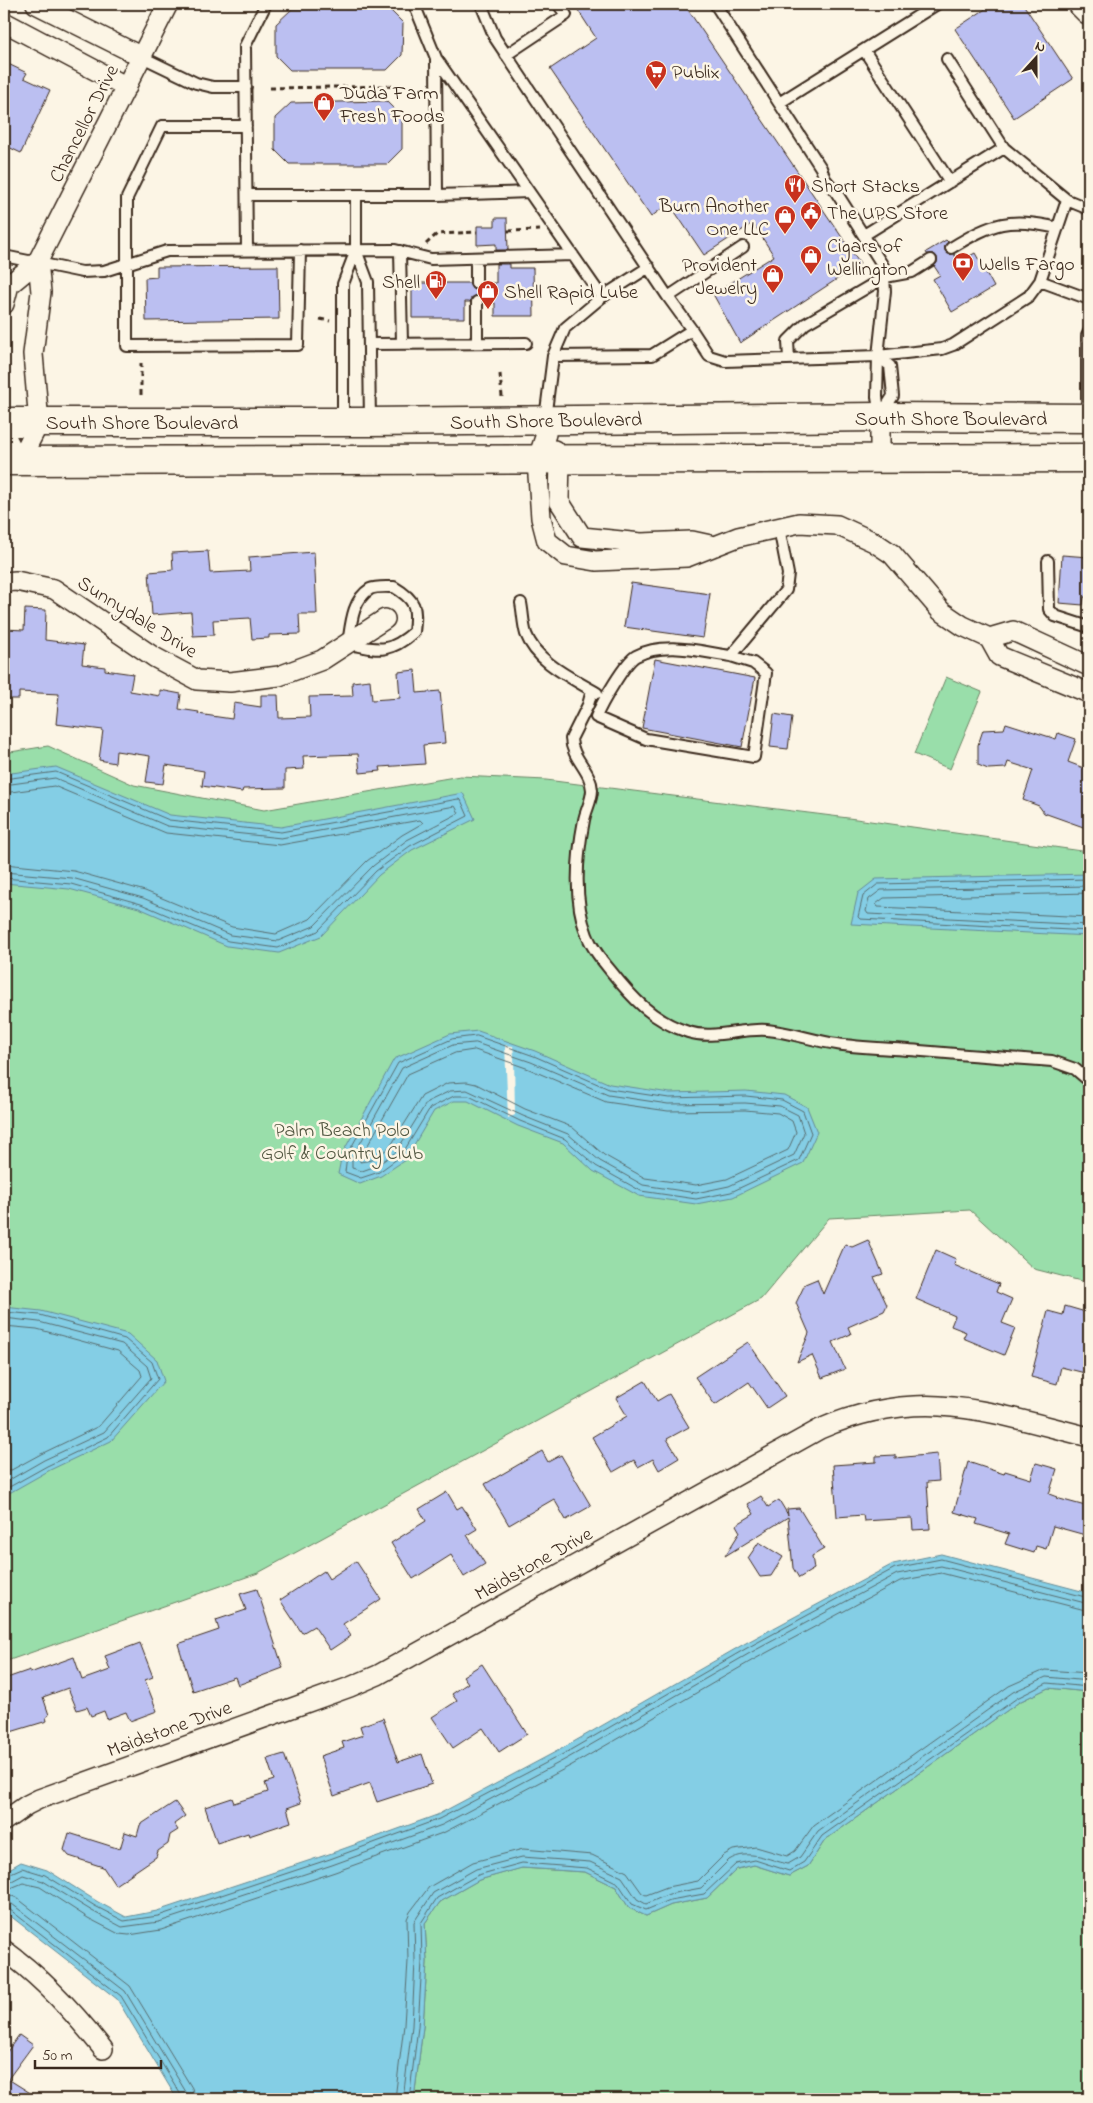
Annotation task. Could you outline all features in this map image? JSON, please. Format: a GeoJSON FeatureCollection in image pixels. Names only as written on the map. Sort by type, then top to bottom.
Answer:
{"type":"FeatureCollection","features":[{"type":"Feature","properties":{"kind":"street","name":"Chancellor Drive"},"geometry":{"type":"LineString","coordinates":[[4,304],[8,286],[38,262],[168,4]]}},
{"type":"Feature","properties":{"kind":"street"},"geometry":{"type":"LineString","coordinates":[[1083,4],[1089,10]]}},
{"type":"Feature","properties":{"kind":"street"},"geometry":{"type":"LineString","coordinates":[[36,39],[42,7],[142,57]]}},
{"type":"Feature","properties":{"kind":"street"},"geometry":{"type":"LineString","coordinates":[[4,22],[127,87]]}},
{"type":"Feature","properties":{"kind":"street"},"geometry":{"type":"LineString","coordinates":[[11,461],[39,423],[33,354],[41,292],[38,262]]}},
{"type":"Feature","properties":{"kind":"street"},"geometry":{"type":"LineString","coordinates":[[880,417],[880,459]]}},
{"type":"Feature","properties":{"kind":"street","name":"South Shore Boulevard"},"geometry":{"type":"LineString","coordinates":[[4,422],[343,421],[545,427],[880,417],[1088,418]]}},
{"type":"Feature","properties":{"kind":"street"},"geometry":{"type":"LineString","coordinates":[[545,427],[549,461],[559,500],[582,537],[641,543],[692,541],[715,546]]}},
{"type":"Feature","properties":{"kind":"street"},"geometry":{"type":"LineString","coordinates":[[4,433],[11,461]]}},
{"type":"Feature","properties":{"kind":"street","name":"South Shore Boulevard"},"geometry":{"type":"LineString","coordinates":[[11,461],[1089,458]]}},
{"type":"Feature","properties":{"kind":"street"},"geometry":{"type":"LineString","coordinates":[[549,461],[541,518],[547,540],[566,556],[596,561],[687,557],[738,537],[799,523],[837,525],[874,542],[892,554],[941,611],[963,626],[989,638],[999,656],[1089,693]]}},
{"type":"Feature","properties":{"kind":"street","name":"Sunnydale Drive"},"geometry":{"type":"LineString","coordinates":[[4,582],[16,581],[54,589],[154,657],[196,680],[230,682],[279,676],[322,660],[385,619]]}},
{"type":"Feature","properties":{"kind":"street"},"geometry":{"type":"LineString","coordinates":[[989,638],[1013,631],[1089,666]]}},
{"type":"Feature","properties":{"kind":"street","name":"Maidstone Drive"},"geometry":{"type":"LineString","coordinates":[[4,1821],[27,1805],[40,1799],[350,1687],[378,1675],[820,1429],[841,1420],[886,1408],[913,1404],[948,1405],[971,1408],[1089,1437]]}},
{"type":"Feature","properties":{"kind":"street"},"geometry":{"type":"LineString","coordinates":[[4,1950],[44,1982],[76,2014],[103,2049]]}},
{"type":"Feature","properties":{"kind":"lane"},"geometry":{"type":"LineString","coordinates":[[247,250],[245,46],[266,4]]}},
{"type":"Feature","properties":{"kind":"lane"},"geometry":{"type":"LineString","coordinates":[[414,4],[436,58],[602,297]]}},
{"type":"Feature","properties":{"kind":"lane"},"geometry":{"type":"LineString","coordinates":[[481,4],[494,38],[709,356],[717,359],[725,361],[878,356],[942,349],[953,345],[1029,296],[1040,281],[1067,200]]}},
{"type":"Feature","properties":{"kind":"lane"},"geometry":{"type":"LineString","coordinates":[[506,55],[566,15],[558,4]]}},
{"type":"Feature","properties":{"kind":"lane"},"geometry":{"type":"LineString","coordinates":[[715,4],[821,168],[825,179],[836,192],[884,266],[885,291],[878,356],[877,397],[880,417]]}},
{"type":"Feature","properties":{"kind":"lane"},"geometry":{"type":"LineString","coordinates":[[779,103],[937,4]]}},
{"type":"Feature","properties":{"kind":"lane"},"geometry":{"type":"LineString","coordinates":[[864,50],[950,182]]}},
{"type":"Feature","properties":{"kind":"lane"},"geometry":{"type":"LineString","coordinates":[[142,57],[196,83],[213,87],[246,87]]}},
{"type":"Feature","properties":{"kind":"lane"},"geometry":{"type":"LineString","coordinates":[[436,58],[437,195]]}},
{"type":"Feature","properties":{"kind":"lane"},"geometry":{"type":"LineString","coordinates":[[948,60],[1004,148],[1067,200],[1089,209]]}},
{"type":"Feature","properties":{"kind":"lane"},"geometry":{"type":"LineString","coordinates":[[246,126],[162,126],[127,198],[127,346],[298,345],[300,250]]}},
{"type":"Feature","properties":{"kind":"lane"},"geometry":{"type":"LineString","coordinates":[[864,235],[1004,148]]}},
{"type":"Feature","properties":{"kind":"lane"},"geometry":{"type":"LineString","coordinates":[[247,195],[356,196],[529,192]]}},
{"type":"Feature","properties":{"kind":"lane"},"geometry":{"type":"LineString","coordinates":[[356,196],[356,250],[368,282],[370,422]]}},
{"type":"Feature","properties":{"kind":"lane"},"geometry":{"type":"LineString","coordinates":[[951,248],[982,229],[1006,221],[1030,222],[1058,228]]}},
{"type":"Feature","properties":{"kind":"lane"},"geometry":{"type":"LineString","coordinates":[[668,296],[743,247]]}},
{"type":"Feature","properties":{"kind":"lane"},"geometry":{"type":"LineString","coordinates":[[343,421],[343,284],[356,250]]}},
{"type":"Feature","properties":{"kind":"lane"},"geometry":{"type":"LineString","coordinates":[[4,256],[82,272],[104,271],[167,251],[400,251],[431,259],[573,255]]}},
{"type":"Feature","properties":{"kind":"lane"},"geometry":{"type":"LineString","coordinates":[[400,251],[402,344]]}},
{"type":"Feature","properties":{"kind":"lane"},"geometry":{"type":"LineString","coordinates":[[476,258],[476,283]]}},
{"type":"Feature","properties":{"kind":"lane"},"geometry":{"type":"LineString","coordinates":[[789,359],[788,341],[805,324],[885,277],[912,272],[931,260]]}},
{"type":"Feature","properties":{"kind":"lane"},"geometry":{"type":"LineString","coordinates":[[545,427],[553,356],[565,328],[602,297],[648,267]]}},
{"type":"Feature","properties":{"kind":"lane"},"geometry":{"type":"LineString","coordinates":[[1040,281],[1089,299]]}},
{"type":"Feature","properties":{"kind":"lane"},"geometry":{"type":"LineString","coordinates":[[477,302],[477,343]]}},
{"type":"Feature","properties":{"kind":"lane"},"geometry":{"type":"LineString","coordinates":[[553,356],[652,355],[692,330]]}},
{"type":"Feature","properties":{"kind":"lane"},"geometry":{"type":"LineString","coordinates":[[1088,418],[1087,336],[1089,332]]}},
{"type":"Feature","properties":{"kind":"lane"},"geometry":{"type":"LineString","coordinates":[[369,344],[526,343]]}},
{"type":"Feature","properties":{"kind":"lane"},"geometry":{"type":"LineString","coordinates":[[878,356],[890,366],[893,396],[880,417]]}},
{"type":"Feature","properties":{"kind":"lane"},"geometry":{"type":"LineString","coordinates":[[731,656],[786,590],[788,574],[779,528]]}},
{"type":"Feature","properties":{"kind":"lane"},"geometry":{"type":"LineString","coordinates":[[1048,561],[1049,609],[1055,616],[1089,627]]}},
{"type":"Feature","properties":{"kind":"lane"},"geometry":{"type":"LineString","coordinates":[[394,587],[410,596],[416,614],[414,632],[401,644],[380,650],[348,644],[352,616],[360,598],[372,588],[394,587]]}},
{"type":"Feature","properties":{"kind":"lane"},"geometry":{"type":"LineString","coordinates":[[521,603],[525,632],[532,646],[550,665],[604,697]]}},
{"type":"Feature","properties":{"kind":"lane"},"geometry":{"type":"LineString","coordinates":[[666,648],[731,656],[753,663],[766,673],[754,757],[646,739],[596,716],[604,697],[635,656],[666,648]]}},
{"type":"Feature","properties":{"kind":"lane"},"geometry":{"type":"LineString","coordinates":[[592,690],[588,705],[571,739],[576,758],[590,779],[592,792],[584,818],[578,871],[581,914],[587,937],[596,952],[644,1009],[658,1019],[696,1034],[708,1035],[746,1030],[769,1030],[838,1045],[1052,1061],[1075,1069],[1089,1081]]}},
{"type":"Feature","properties":{"kind":"path"},"geometry":{"type":"LineString","coordinates":[[270,88],[402,86]]}},
{"type":"Feature","properties":{"kind":"path"},"geometry":{"type":"LineString","coordinates":[[508,231],[555,229]]}},
{"type":"Feature","properties":{"kind":"path"},"geometry":{"type":"LineString","coordinates":[[414,255],[437,234],[477,232]]}},
{"type":"Feature","properties":{"kind":"path"},"geometry":{"type":"LineString","coordinates":[[320,319],[336,322]]}},
{"type":"Feature","properties":{"kind":"path"},"geometry":{"type":"LineString","coordinates":[[141,363],[141,399]]}},
{"type":"Feature","properties":{"kind":"path"},"geometry":{"type":"LineString","coordinates":[[500,374],[502,397]]}},
{"type":"Feature","properties":{"kind":"green space"},"geometry":{"type":"Polygon","coordinates":[[[946,677],[982,692],[950,769],[914,754],[946,677]]]}},
{"type":"Feature","properties":{"kind":"green space","name":"Palm Beach Polo Golf & Country Club"},"geometry":{"type":"Polygon","coordinates":[[[48,746],[134,785],[264,810],[460,776],[546,780],[856,819],[1089,852],[1089,1283],[1034,1269],[970,1210],[829,1218],[761,1299],[258,1573],[4,1662],[4,753],[48,746]]]}},
{"type":"Feature","properties":{"kind":"green space"},"geometry":{"type":"Polygon","coordinates":[[[1048,1688],[1089,1692],[1089,2099],[414,2099],[423,2027],[427,1962],[425,1923],[440,1902],[479,1880],[521,1868],[585,1872],[616,1887],[629,1908],[646,1916],[671,1905],[707,1898],[737,1869],[754,1865],[789,1876],[808,1866],[825,1840],[1019,1702],[1048,1688]]]}},
{"type":"Feature","properties":{"kind":"water"},"geometry":{"type":"Polygon","coordinates":[[[56,767],[170,815],[281,827],[463,793],[475,819],[412,850],[379,875],[321,936],[279,953],[227,946],[139,908],[69,889],[4,883],[4,774],[56,767]]]}},
{"type":"Feature","properties":{"kind":"water"},"geometry":{"type":"Polygon","coordinates":[[[1089,874],[1089,936],[851,924],[858,893],[876,879],[1089,874]]]}},
{"type":"Feature","properties":{"kind":"water"},"geometry":{"type":"Polygon","coordinates":[[[478,1031],[535,1051],[610,1084],[670,1093],[746,1091],[784,1095],[807,1107],[817,1132],[803,1163],[733,1197],[696,1204],[639,1196],[593,1171],[563,1143],[518,1126],[468,1101],[454,1101],[434,1111],[405,1160],[381,1176],[360,1184],[338,1174],[342,1154],[394,1059],[450,1034],[478,1031]]]}},
{"type":"Feature","properties":{"kind":"water"},"geometry":{"type":"Polygon","coordinates":[[[4,1307],[41,1311],[128,1334],[157,1360],[164,1381],[111,1441],[50,1470],[4,1496],[4,1307]]]}},
{"type":"Feature","properties":{"kind":"water"},"geometry":{"type":"Polygon","coordinates":[[[941,1554],[1089,1593],[1089,1692],[1048,1688],[1019,1702],[825,1840],[808,1866],[789,1876],[754,1865],[737,1869],[707,1898],[671,1905],[646,1916],[629,1908],[616,1887],[585,1872],[522,1868],[479,1880],[440,1902],[425,1923],[427,1962],[423,2027],[414,2099],[177,2099],[117,1999],[4,1911],[4,1872],[21,1862],[47,1870],[126,1917],[157,1911],[329,1854],[437,1815],[563,1748],[744,1644],[893,1564],[941,1554]]]}},
{"type":"Feature","properties":{"kind":"pier"},"geometry":{"type":"Polygon","coordinates":[[[505,1045],[513,1046],[514,1055],[515,1115],[508,1118],[505,1045]]]}},
{"type":"Feature","properties":{"kind":"building"},"geometry":{"type":"Polygon","coordinates":[[[574,4],[684,4],[860,264],[740,343],[713,294],[774,256],[753,223],[704,255],[669,203],[651,217],[550,69],[596,38],[574,4]]]}},
{"type":"Feature","properties":{"kind":"building"},"geometry":{"type":"Polygon","coordinates":[[[993,4],[1023,4],[1073,79],[1014,118],[955,29],[993,4]]]}},
{"type":"Feature","properties":{"kind":"building"},"geometry":{"type":"Polygon","coordinates":[[[387,7],[403,23],[402,55],[387,70],[290,70],[276,56],[276,24],[292,9],[387,7]]]}},
{"type":"Feature","properties":{"kind":"building"},"geometry":{"type":"Polygon","coordinates":[[[4,62],[27,73],[24,78],[50,90],[21,153],[4,145],[4,62]]]}},
{"type":"Feature","properties":{"kind":"building"},"geometry":{"type":"Polygon","coordinates":[[[386,101],[402,117],[402,149],[387,164],[289,164],[275,150],[275,118],[291,103],[386,101]]]}},
{"type":"Feature","properties":{"kind":"building"},"geometry":{"type":"Polygon","coordinates":[[[495,218],[507,218],[508,250],[496,250],[496,244],[477,245],[477,226],[495,226],[495,218]]]}},
{"type":"Feature","properties":{"kind":"building"},"geometry":{"type":"Polygon","coordinates":[[[946,240],[948,242],[945,245],[945,251],[948,254],[954,254],[959,262],[975,253],[994,287],[952,312],[933,279],[940,275],[934,266],[937,263],[937,257],[926,252],[946,240]]]}},
{"type":"Feature","properties":{"kind":"building"},"geometry":{"type":"Polygon","coordinates":[[[496,264],[509,264],[509,268],[533,268],[534,316],[495,316],[495,303],[484,302],[481,296],[477,295],[471,298],[470,302],[465,302],[465,318],[412,318],[412,283],[469,283],[472,289],[476,290],[482,287],[483,283],[496,283],[496,264]]]}},
{"type":"Feature","properties":{"kind":"building"},"geometry":{"type":"Polygon","coordinates":[[[278,266],[279,319],[146,321],[145,278],[157,277],[157,267],[278,266]]]}},
{"type":"Feature","properties":{"kind":"building"},"geometry":{"type":"Polygon","coordinates":[[[208,551],[210,573],[250,571],[249,557],[314,552],[317,614],[299,614],[300,634],[269,635],[269,638],[252,639],[250,618],[213,620],[214,635],[193,636],[191,612],[152,615],[149,572],[173,570],[172,553],[208,551]]]}},
{"type":"Feature","properties":{"kind":"building"},"geometry":{"type":"Polygon","coordinates":[[[1062,555],[1089,557],[1089,597],[1084,597],[1083,605],[1059,603],[1062,555]]]}},
{"type":"Feature","properties":{"kind":"building"},"geometry":{"type":"Polygon","coordinates":[[[631,583],[710,594],[703,638],[624,627],[631,583]]]}},
{"type":"Feature","properties":{"kind":"building"},"geometry":{"type":"Polygon","coordinates":[[[25,609],[46,610],[45,640],[84,645],[82,664],[133,674],[130,691],[160,696],[160,690],[181,694],[179,709],[199,712],[198,714],[232,719],[234,703],[261,707],[261,695],[278,695],[279,718],[310,717],[309,697],[353,696],[352,682],[370,680],[372,700],[400,698],[398,672],[415,670],[417,693],[440,691],[445,743],[423,745],[425,764],[380,767],[381,771],[360,773],[358,754],[303,756],[304,769],[285,770],[285,788],[243,789],[242,792],[202,786],[204,771],[166,765],[163,784],[146,782],[150,756],[116,751],[115,763],[99,760],[103,730],[56,724],[59,694],[19,692],[19,699],[4,699],[5,629],[24,630],[25,609]]]}},
{"type":"Feature","properties":{"kind":"building"},"geometry":{"type":"Polygon","coordinates":[[[655,659],[755,678],[742,747],[642,728],[655,659]]]}},
{"type":"Feature","properties":{"kind":"building"},"geometry":{"type":"Polygon","coordinates":[[[774,714],[792,717],[788,749],[770,747],[774,714]]]}},
{"type":"Feature","properties":{"kind":"building"},"geometry":{"type":"Polygon","coordinates":[[[1006,723],[1056,739],[1058,733],[1076,739],[1068,762],[1089,770],[1089,829],[1044,813],[1039,806],[1023,800],[1033,770],[1008,762],[1006,768],[988,769],[978,765],[978,745],[983,730],[1004,729],[1006,723]]]}},
{"type":"Feature","properties":{"kind":"building"},"geometry":{"type":"Polygon","coordinates":[[[868,1240],[883,1274],[874,1277],[887,1305],[884,1311],[848,1327],[851,1334],[833,1342],[845,1369],[822,1378],[812,1355],[797,1362],[809,1333],[796,1303],[805,1284],[817,1279],[823,1294],[845,1244],[852,1247],[868,1240]]]}},
{"type":"Feature","properties":{"kind":"building"},"geometry":{"type":"Polygon","coordinates":[[[936,1250],[956,1259],[954,1265],[999,1284],[996,1292],[1012,1299],[1002,1323],[1015,1328],[1004,1355],[963,1338],[966,1332],[951,1326],[955,1316],[916,1299],[936,1250]]]}},
{"type":"Feature","properties":{"kind":"building"},"geometry":{"type":"Polygon","coordinates":[[[1065,1306],[1089,1313],[1089,1374],[1061,1367],[1057,1384],[1031,1377],[1048,1311],[1063,1315],[1065,1306]]]}},
{"type":"Feature","properties":{"kind":"building"},"geometry":{"type":"Polygon","coordinates":[[[748,1342],[785,1396],[767,1408],[749,1382],[715,1405],[695,1377],[748,1342]]]}},
{"type":"Feature","properties":{"kind":"building"},"geometry":{"type":"Polygon","coordinates":[[[645,1381],[657,1401],[669,1394],[689,1427],[667,1439],[679,1458],[659,1470],[653,1459],[638,1467],[634,1460],[613,1472],[592,1437],[627,1416],[616,1398],[645,1381]]]}},
{"type":"Feature","properties":{"kind":"building"},"geometry":{"type":"Polygon","coordinates":[[[542,1451],[548,1462],[561,1455],[591,1506],[566,1520],[554,1499],[509,1525],[485,1484],[542,1451]]]}},
{"type":"Feature","properties":{"kind":"building"},"geometry":{"type":"Polygon","coordinates":[[[937,1454],[939,1481],[927,1482],[930,1529],[913,1530],[912,1518],[864,1521],[863,1515],[837,1517],[833,1465],[876,1462],[876,1456],[895,1455],[895,1458],[937,1454]]]}},
{"type":"Feature","properties":{"kind":"building"},"geometry":{"type":"Polygon","coordinates":[[[968,1462],[1004,1474],[1005,1471],[1031,1479],[1036,1463],[1057,1469],[1049,1494],[1056,1498],[1089,1507],[1089,1536],[1053,1526],[1046,1549],[1036,1546],[1034,1553],[1005,1544],[1009,1534],[976,1524],[978,1519],[954,1512],[968,1462]]]}},
{"type":"Feature","properties":{"kind":"building"},"geometry":{"type":"Polygon","coordinates":[[[447,1492],[457,1509],[462,1506],[477,1529],[467,1535],[485,1564],[464,1577],[451,1555],[413,1579],[391,1543],[426,1521],[419,1509],[447,1492]]]}},
{"type":"Feature","properties":{"kind":"building"},"geometry":{"type":"Polygon","coordinates":[[[761,1496],[768,1507],[779,1500],[788,1515],[787,1509],[799,1508],[824,1549],[812,1556],[814,1569],[799,1578],[793,1568],[788,1517],[725,1556],[740,1532],[736,1525],[754,1514],[748,1504],[761,1496]]]}},
{"type":"Feature","properties":{"kind":"building"},"geometry":{"type":"Polygon","coordinates":[[[759,1542],[783,1557],[771,1576],[760,1577],[748,1558],[759,1542]]]}},
{"type":"Feature","properties":{"kind":"building"},"geometry":{"type":"Polygon","coordinates":[[[356,1561],[381,1599],[343,1624],[351,1636],[330,1650],[314,1626],[302,1633],[280,1600],[324,1571],[329,1579],[356,1561]]]}},
{"type":"Feature","properties":{"kind":"building"},"geometry":{"type":"Polygon","coordinates":[[[257,1589],[283,1668],[238,1685],[235,1677],[193,1691],[178,1644],[219,1630],[216,1620],[246,1610],[240,1594],[257,1589]]]}},
{"type":"Feature","properties":{"kind":"building"},"geometry":{"type":"Polygon","coordinates":[[[140,1643],[153,1677],[145,1680],[157,1711],[130,1721],[126,1712],[107,1719],[104,1711],[91,1716],[87,1707],[77,1710],[68,1688],[43,1697],[49,1715],[46,1717],[47,1721],[4,1734],[4,1679],[30,1670],[30,1673],[74,1657],[82,1680],[110,1670],[105,1656],[140,1643]]]}},
{"type":"Feature","properties":{"kind":"building"},"geometry":{"type":"Polygon","coordinates":[[[482,1664],[527,1734],[499,1752],[483,1728],[453,1748],[432,1717],[457,1701],[452,1694],[468,1683],[463,1676],[482,1664]]]}},
{"type":"Feature","properties":{"kind":"building"},"geometry":{"type":"Polygon","coordinates":[[[383,1718],[398,1762],[422,1754],[432,1784],[377,1802],[370,1783],[334,1796],[320,1756],[344,1748],[342,1742],[363,1735],[360,1726],[383,1718]]]}},
{"type":"Feature","properties":{"kind":"building"},"geometry":{"type":"Polygon","coordinates":[[[284,1754],[301,1803],[287,1808],[291,1822],[249,1836],[248,1833],[217,1843],[205,1807],[232,1798],[234,1803],[268,1792],[265,1783],[274,1780],[267,1759],[284,1754]]]}},
{"type":"Feature","properties":{"kind":"building"},"geometry":{"type":"Polygon","coordinates":[[[175,1802],[185,1816],[174,1824],[178,1830],[170,1835],[168,1844],[158,1851],[156,1857],[115,1885],[103,1867],[69,1856],[64,1850],[69,1833],[120,1849],[125,1832],[137,1836],[140,1825],[175,1802]]]}},
{"type":"Feature","properties":{"kind":"building"},"geometry":{"type":"Polygon","coordinates":[[[19,2035],[33,2045],[8,2079],[40,2099],[4,2099],[4,2056],[19,2035]]]}},
{"type":"Feature","properties":{"kind":"place","name":"Publix"},"geometry":{"type":"Point","coordinates":[656,90]}},
{"type":"Feature","properties":{"kind":"place","name":"Duda Farm Fresh Foods"},"geometry":{"type":"Point","coordinates":[324,122]}},
{"type":"Feature","properties":{"kind":"place","name":"Short Stacks"},"geometry":{"type":"Point","coordinates":[795,204]}},
{"type":"Feature","properties":{"kind":"place","name":"The UPS Store"},"geometry":{"type":"Point","coordinates":[811,231]}},
{"type":"Feature","properties":{"kind":"place","name":"Burn Another One LLC"},"geometry":{"type":"Point","coordinates":[785,235]}},
{"type":"Feature","properties":{"kind":"place","name":"Cigars of Wellington"},"geometry":{"type":"Point","coordinates":[811,275]}},
{"type":"Feature","properties":{"kind":"place","name":"Wells Fargo"},"geometry":{"type":"Point","coordinates":[963,282]}},
{"type":"Feature","properties":{"kind":"place","name":"Provident Jewelry"},"geometry":{"type":"Point","coordinates":[773,294]}},
{"type":"Feature","properties":{"kind":"place","name":"Shell"},"geometry":{"type":"Point","coordinates":[436,300]}},
{"type":"Feature","properties":{"kind":"place","name":"Shell Rapid Lube"},"geometry":{"type":"Point","coordinates":[488,310]}}]}
